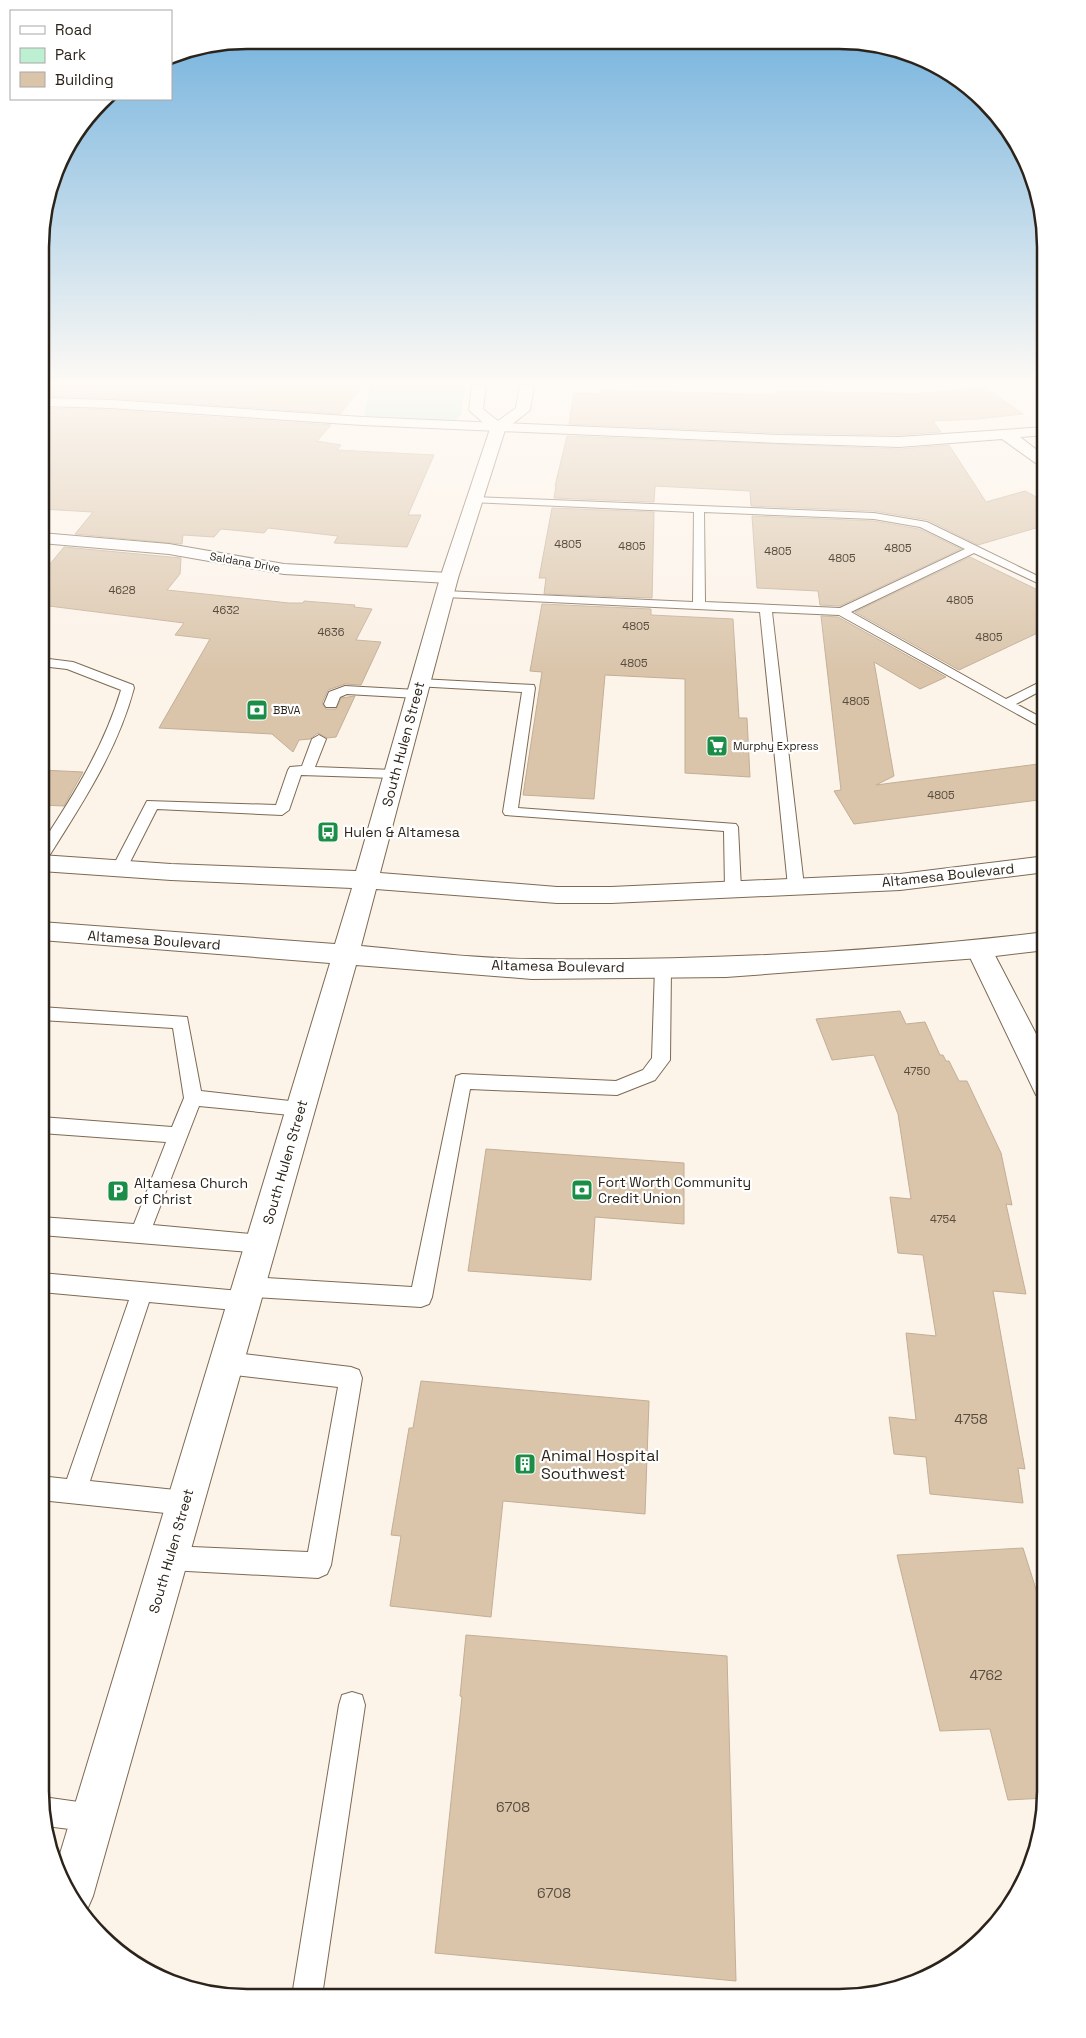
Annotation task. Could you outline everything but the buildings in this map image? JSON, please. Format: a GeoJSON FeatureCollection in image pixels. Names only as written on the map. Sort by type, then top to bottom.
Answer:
{"type":"FeatureCollection","features":[{"type":"Feature","properties":{"kind":"main road","name":"South Hulen Street"},"geometry":{"type":"LineString","coordinates":[[73,1886],[346,955],[418,688],[447,586],[481,480]]}},
{"type":"Feature","properties":{"kind":"main road","name":"Saldana Drive"},"geometry":{"type":"LineString","coordinates":[[49,539],[169,548],[284,569],[447,586]]}},
{"type":"Feature","properties":{"kind":"main road","name":"Altamesa Boulevard"},"geometry":{"type":"LineString","coordinates":[[49,864],[365,880],[557,895],[611,895],[900,882],[1037,865]]}},
{"type":"Feature","properties":{"kind":"main road","name":"Altamesa Boulevard"},"geometry":{"type":"LineString","coordinates":[[49,932],[532,969],[726,967],[979,949],[1037,942]]}},
{"type":"Feature","properties":{"kind":"main road"},"geometry":{"type":"LineString","coordinates":[[979,949],[1037,1066]]}},
{"type":"Feature","properties":{"kind":"lane"},"geometry":{"type":"LineString","coordinates":[[474,500],[856,515],[923,524],[1037,580]]}},
{"type":"Feature","properties":{"kind":"lane"},"geometry":{"type":"LineString","coordinates":[[699,509],[699,606]]}},
{"type":"Feature","properties":{"kind":"lane"},"geometry":{"type":"LineString","coordinates":[[842,612],[973,549]]}},
{"type":"Feature","properties":{"kind":"lane"},"geometry":{"type":"LineString","coordinates":[[447,586],[699,606],[842,612],[1037,721]]}},
{"type":"Feature","properties":{"kind":"lane"},"geometry":{"type":"LineString","coordinates":[[766,609],[796,886]]}},
{"type":"Feature","properties":{"kind":"lane"},"geometry":{"type":"LineString","coordinates":[[49,663],[69,665],[128,688],[125,703],[94,770],[49,845]]}},
{"type":"Feature","properties":{"kind":"lane"},"geometry":{"type":"LineString","coordinates":[[1006,704],[1037,687]]}},
{"type":"Feature","properties":{"kind":"lane"},"geometry":{"type":"LineString","coordinates":[[331,704],[334,695],[345,690],[529,688],[510,812],[731,827],[733,889]]}},
{"type":"Feature","properties":{"kind":"lane"},"geometry":{"type":"LineString","coordinates":[[307,770],[319,738]]}},
{"type":"Feature","properties":{"kind":"lane"},"geometry":{"type":"LineString","coordinates":[[120,868],[152,804],[282,810],[295,770],[394,774]]}},
{"type":"Feature","properties":{"kind":"lane"},"geometry":{"type":"LineString","coordinates":[[49,1283],[142,1292],[421,1297],[462,1081],[617,1088],[649,1075],[661,1060],[663,968]]}},
{"type":"Feature","properties":{"kind":"lane"},"geometry":{"type":"LineString","coordinates":[[49,1014],[181,1022],[192,1098],[140,1233]]}},
{"type":"Feature","properties":{"kind":"lane"},"geometry":{"type":"LineString","coordinates":[[192,1098],[301,1108]]}},
{"type":"Feature","properties":{"kind":"lane"},"geometry":{"type":"LineString","coordinates":[[49,1126],[179,1135]]}},
{"type":"Feature","properties":{"kind":"lane"},"geometry":{"type":"LineString","coordinates":[[49,1227],[261,1244]]}},
{"type":"Feature","properties":{"kind":"lane"},"geometry":{"type":"LineString","coordinates":[[75,1492],[142,1292]]}},
{"type":"Feature","properties":{"kind":"lane"},"geometry":{"type":"LineString","coordinates":[[169,1558],[318,1565],[351,1378],[226,1363]]}},
{"type":"Feature","properties":{"kind":"lane"},"geometry":{"type":"LineString","coordinates":[[49,1489],[185,1503]]}},
{"type":"Feature","properties":{"kind":"lane"},"geometry":{"type":"LineString","coordinates":[[309,1989],[352,1705]]}},
{"type":"Feature","properties":{"kind":"lane"},"geometry":{"type":"LineString","coordinates":[[50,1812],[92,1818]]}},
{"type":"Feature","properties":{"kind":"place","name":"BBVA"},"geometry":{"type":"Point","coordinates":[257,710]}},
{"type":"Feature","properties":{"kind":"place","name":"Murphy Express"},"geometry":{"type":"Point","coordinates":[717,746]}},
{"type":"Feature","properties":{"kind":"place","name":"Hulen & Altamesa"},"geometry":{"type":"Point","coordinates":[328,832]}},
{"type":"Feature","properties":{"kind":"place","name":"Fort Worth Community Credit Union"},"geometry":{"type":"Point","coordinates":[582,1190]}},
{"type":"Feature","properties":{"kind":"place","name":"Altamesa Church of Christ"},"geometry":{"type":"Point","coordinates":[118,1191]}},
{"type":"Feature","properties":{"kind":"place","name":"Animal Hospital Southwest"},"geometry":{"type":"Point","coordinates":[525,1464]}}]}
